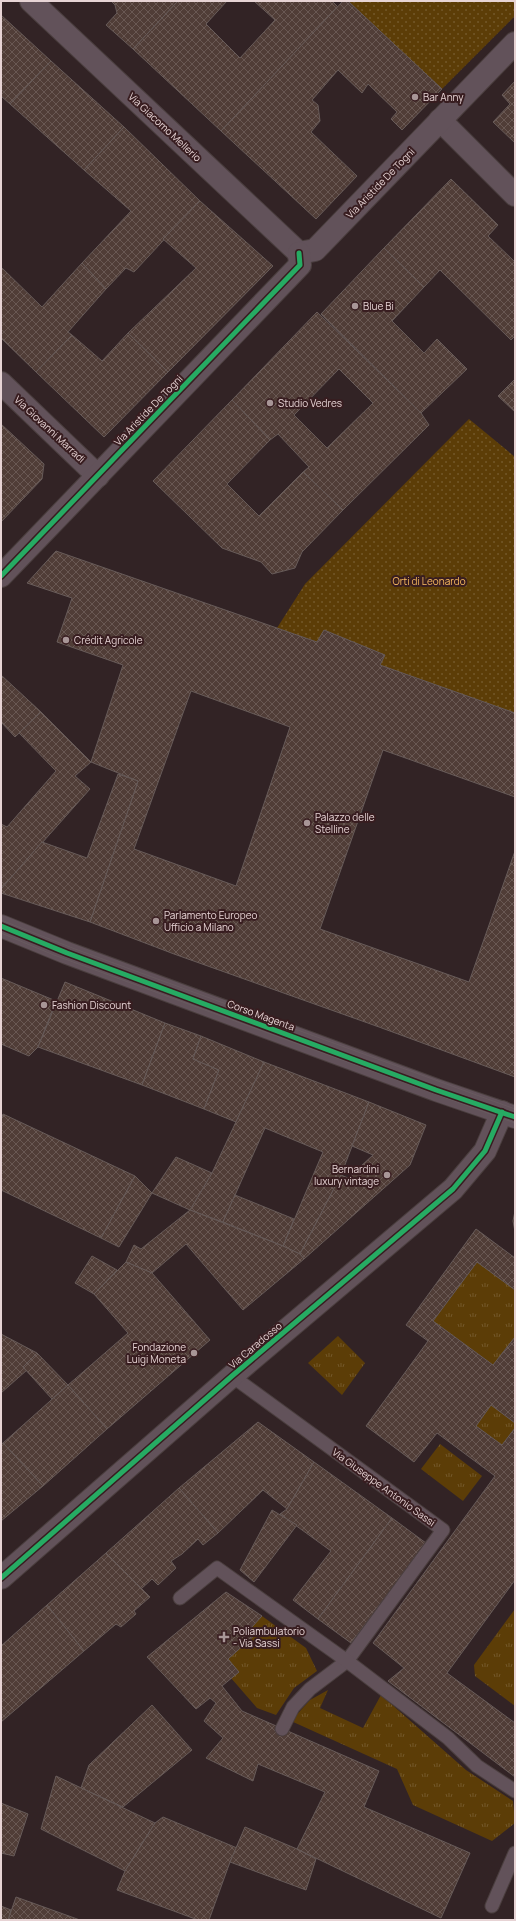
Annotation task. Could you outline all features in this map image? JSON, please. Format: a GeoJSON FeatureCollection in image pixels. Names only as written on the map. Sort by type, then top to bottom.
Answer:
{"type":"FeatureCollection","features":[{"type":"Feature","properties":{"kind":"street","name":"Via Giacomo Mellerio"},"geometry":{"type":"LineString","coordinates":[[31,1],[299,253]]}},
{"type":"Feature","properties":{"kind":"street","name":"Via Aristide De Togni"},"geometry":{"type":"LineString","coordinates":[[1,576],[300,266],[299,253],[315,250],[515,43]]}},
{"type":"Feature","properties":{"kind":"street"},"geometry":{"type":"LineString","coordinates":[[440,120],[515,195]]}},
{"type":"Feature","properties":{"kind":"street","name":"Via Giovanni Marradi"},"geometry":{"type":"LineString","coordinates":[[1,383],[98,476]]}},
{"type":"Feature","properties":{"kind":"street","name":"Corso Magenta"},"geometry":{"type":"LineString","coordinates":[[1,926],[67,953],[436,1090],[508,1115]]}},
{"type":"Feature","properties":{"kind":"street","name":"Via Caradosso"},"geometry":{"type":"LineString","coordinates":[[1,1578],[232,1376],[453,1189],[485,1151],[508,1115]]}},
{"type":"Feature","properties":{"kind":"lane","name":"Via Giuseppe Antonio Sassi"},"geometry":{"type":"LineString","coordinates":[[232,1376],[443,1530],[347,1661]]}},
{"type":"Feature","properties":{"kind":"lane"},"geometry":{"type":"LineString","coordinates":[[180,1598],[217,1568],[347,1661],[448,1738],[477,1766],[515,1791]]}},
{"type":"Feature","properties":{"kind":"lane"},"geometry":{"type":"LineString","coordinates":[[282,1729],[293,1707],[310,1688],[347,1661]]}},
{"type":"Feature","properties":{"kind":"lane"},"geometry":{"type":"LineString","coordinates":[[492,1906],[515,1853]]}},
{"type":"Feature","properties":{"kind":"green space"},"geometry":{"type":"Polygon","coordinates":[[[348,1],[515,1],[515,16],[442,89],[348,1]]]}},
{"type":"Feature","properties":{"kind":"green space","name":"Orti di Leonardo"},"geometry":{"type":"Polygon","coordinates":[[[469,419],[515,457],[515,713],[380,665],[385,655],[324,630],[317,642],[277,628],[305,584],[469,419]]]}},
{"type":"Feature","properties":{"kind":"green space"},"geometry":{"type":"Polygon","coordinates":[[[477,1262],[515,1290],[515,1337],[493,1365],[433,1321],[477,1262]]]}},
{"type":"Feature","properties":{"kind":"green space"},"geometry":{"type":"Polygon","coordinates":[[[338,1336],[365,1363],[342,1395],[308,1363],[338,1336]]]}},
{"type":"Feature","properties":{"kind":"green space"},"geometry":{"type":"Polygon","coordinates":[[[491,1405],[515,1423],[515,1428],[502,1445],[476,1426],[491,1405]]]}},
{"type":"Feature","properties":{"kind":"green space"},"geometry":{"type":"Polygon","coordinates":[[[440,1444],[482,1476],[463,1501],[421,1469],[440,1444]]]}},
{"type":"Feature","properties":{"kind":"green space"},"geometry":{"type":"Polygon","coordinates":[[[515,1609],[515,1706],[475,1676],[474,1665],[515,1609]]]}},
{"type":"Feature","properties":{"kind":"green space"},"geometry":{"type":"Polygon","coordinates":[[[262,1616],[306,1648],[317,1671],[294,1688],[276,1715],[257,1708],[231,1678],[228,1659],[256,1634],[251,1628],[262,1616]]]}},
{"type":"Feature","properties":{"kind":"green space"},"geometry":{"type":"Polygon","coordinates":[[[328,1690],[320,1708],[363,1728],[381,1695],[466,1770],[513,1801],[515,1823],[492,1841],[413,1805],[397,1769],[291,1721],[310,1700],[328,1690]]]}},
{"type":"Feature","properties":{"kind":"building"},"geometry":{"type":"Polygon","coordinates":[[[111,1],[178,1],[133,49],[106,25],[117,13],[115,5],[111,1]]]}},
{"type":"Feature","properties":{"kind":"building"},"geometry":{"type":"Polygon","coordinates":[[[178,1],[227,1],[206,24],[240,58],[275,20],[254,1],[332,1],[338,7],[221,131],[133,49],[178,1]]]}},
{"type":"Feature","properties":{"kind":"building"},"geometry":{"type":"Polygon","coordinates":[[[343,1],[348,1],[442,89],[402,130],[391,119],[397,112],[368,84],[362,93],[338,70],[312,100],[318,105],[320,121],[311,132],[357,176],[316,219],[221,131],[343,1]]]}},
{"type":"Feature","properties":{"kind":"building"},"geometry":{"type":"Polygon","coordinates":[[[1,15],[51,61],[10,104],[1,96],[1,15]]]}},
{"type":"Feature","properties":{"kind":"building"},"geometry":{"type":"Polygon","coordinates":[[[51,61],[124,127],[84,170],[10,104],[51,61]]]}},
{"type":"Feature","properties":{"kind":"building"},"geometry":{"type":"Polygon","coordinates":[[[515,81],[515,143],[493,122],[510,104],[502,95],[515,81]]]}},
{"type":"Feature","properties":{"kind":"building"},"geometry":{"type":"Polygon","coordinates":[[[124,127],[200,201],[134,272],[126,268],[106,289],[82,263],[131,211],[84,170],[124,127]]]}},
{"type":"Feature","properties":{"kind":"building"},"geometry":{"type":"Polygon","coordinates":[[[451,179],[498,225],[488,236],[515,262],[515,336],[511,340],[440,270],[424,287],[384,248],[451,179]]]}},
{"type":"Feature","properties":{"kind":"building"},"geometry":{"type":"Polygon","coordinates":[[[200,201],[273,266],[168,372],[128,333],[196,268],[163,239],[200,201]]]}},
{"type":"Feature","properties":{"kind":"building"},"geometry":{"type":"Polygon","coordinates":[[[384,248],[424,287],[392,321],[424,353],[437,339],[467,369],[421,413],[321,314],[384,248]]]}},
{"type":"Feature","properties":{"kind":"building"},"geometry":{"type":"Polygon","coordinates":[[[82,263],[106,289],[68,332],[72,335],[36,372],[1,338],[1,267],[42,307],[82,263]]]}},
{"type":"Feature","properties":{"kind":"building"},"geometry":{"type":"Polygon","coordinates":[[[317,312],[421,413],[429,425],[343,510],[303,472],[309,467],[278,434],[270,440],[232,400],[317,312]],[[339,369],[294,415],[327,448],[373,403],[339,369]]]}},
{"type":"Feature","properties":{"kind":"building"},"geometry":{"type":"Polygon","coordinates":[[[128,333],[168,372],[104,437],[36,372],[72,335],[102,361],[128,333]]]}},
{"type":"Feature","properties":{"kind":"building"},"geometry":{"type":"Polygon","coordinates":[[[515,379],[515,412],[498,396],[515,379]]]}},
{"type":"Feature","properties":{"kind":"building"},"geometry":{"type":"Polygon","coordinates":[[[232,400],[270,440],[227,484],[259,516],[303,472],[343,510],[302,552],[295,568],[272,574],[261,562],[222,548],[153,481],[232,400]]]}},
{"type":"Feature","properties":{"kind":"building"},"geometry":{"type":"Polygon","coordinates":[[[1,424],[44,464],[42,479],[1,522],[1,424]]]}},
{"type":"Feature","properties":{"kind":"building","name":"Palazzo delle Stelline"},"geometry":{"type":"Polygon","coordinates":[[[56,551],[317,642],[324,630],[385,655],[380,665],[515,713],[515,797],[383,750],[320,929],[469,982],[515,851],[515,1077],[174,954],[90,922],[138,781],[91,762],[123,665],[57,642],[72,598],[27,583],[56,551]],[[191,691],[134,849],[236,886],[290,727],[191,691]]]}},
{"type":"Feature","properties":{"kind":"building"},"geometry":{"type":"Polygon","coordinates":[[[1,675],[41,712],[15,737],[1,722],[1,675]]]}},
{"type":"Feature","properties":{"kind":"building"},"geometry":{"type":"Polygon","coordinates":[[[41,712],[91,762],[75,776],[90,789],[1,889],[1,824],[7,827],[56,771],[19,733],[41,712]]]}},
{"type":"Feature","properties":{"kind":"building"},"geometry":{"type":"Polygon","coordinates":[[[118,774],[138,781],[90,922],[1,893],[1,889],[42,842],[87,858],[118,774]]]}},
{"type":"Feature","properties":{"kind":"building"},"geometry":{"type":"Polygon","coordinates":[[[1,978],[56,1001],[38,1047],[29,1056],[1,1044],[1,978]]]}},
{"type":"Feature","properties":{"kind":"building"},"geometry":{"type":"Polygon","coordinates":[[[65,982],[165,1023],[142,1085],[38,1047],[65,982]]]}},
{"type":"Feature","properties":{"kind":"building"},"geometry":{"type":"Polygon","coordinates":[[[165,1023],[201,1036],[193,1059],[219,1070],[204,1109],[142,1085],[165,1023]]]}},
{"type":"Feature","properties":{"kind":"building"},"geometry":{"type":"Polygon","coordinates":[[[201,1036],[264,1062],[236,1122],[204,1109],[219,1070],[193,1059],[201,1036]]]}},
{"type":"Feature","properties":{"kind":"building"},"geometry":{"type":"Polygon","coordinates":[[[264,1062],[369,1102],[341,1175],[300,1254],[283,1246],[323,1152],[265,1128],[223,1222],[190,1210],[212,1173],[264,1062]]]}},
{"type":"Feature","properties":{"kind":"building"},"geometry":{"type":"Polygon","coordinates":[[[369,1102],[426,1125],[410,1165],[304,1259],[300,1254],[341,1175],[348,1178],[373,1155],[352,1146],[369,1102]]]}},
{"type":"Feature","properties":{"kind":"building"},"geometry":{"type":"Polygon","coordinates":[[[3,1114],[135,1176],[101,1238],[1,1190],[1,1120],[3,1114]]]}},
{"type":"Feature","properties":{"kind":"building"},"geometry":{"type":"Polygon","coordinates":[[[176,1157],[212,1173],[190,1210],[152,1193],[176,1157]]]}},
{"type":"Feature","properties":{"kind":"building"},"geometry":{"type":"Polygon","coordinates":[[[135,1176],[152,1193],[119,1247],[101,1238],[135,1176]]]}},
{"type":"Feature","properties":{"kind":"building"},"geometry":{"type":"Polygon","coordinates":[[[235,1195],[294,1219],[283,1246],[223,1222],[235,1195]]]}},
{"type":"Feature","properties":{"kind":"building"},"geometry":{"type":"Polygon","coordinates":[[[190,1210],[283,1246],[300,1254],[304,1259],[243,1310],[186,1244],[152,1273],[126,1262],[134,1245],[141,1249],[190,1210]]]}},
{"type":"Feature","properties":{"kind":"building"},"geometry":{"type":"Polygon","coordinates":[[[515,1211],[515,1232],[513,1221],[515,1211]]]}},
{"type":"Feature","properties":{"kind":"building"},"geometry":{"type":"Polygon","coordinates":[[[476,1229],[515,1258],[515,1290],[477,1262],[433,1321],[493,1365],[515,1337],[515,1423],[491,1405],[476,1426],[502,1445],[515,1428],[515,1580],[447,1673],[515,1723],[515,1777],[388,1681],[404,1668],[373,1643],[495,1476],[437,1433],[414,1462],[366,1426],[428,1341],[406,1325],[476,1229]]]}},
{"type":"Feature","properties":{"kind":"building"},"geometry":{"type":"Polygon","coordinates":[[[92,1256],[117,1270],[94,1294],[75,1283],[92,1256]]]}},
{"type":"Feature","properties":{"kind":"building"},"geometry":{"type":"Polygon","coordinates":[[[126,1262],[152,1273],[210,1340],[107,1429],[68,1385],[128,1333],[94,1294],[126,1262]]]}},
{"type":"Feature","properties":{"kind":"building"},"geometry":{"type":"Polygon","coordinates":[[[1,1334],[37,1353],[23,1367],[27,1370],[1,1393],[1,1334]]]}},
{"type":"Feature","properties":{"kind":"building"},"geometry":{"type":"Polygon","coordinates":[[[37,1353],[68,1385],[52,1399],[23,1367],[37,1353]]]}},
{"type":"Feature","properties":{"kind":"building"},"geometry":{"type":"Polygon","coordinates":[[[68,1385],[107,1429],[43,1486],[3,1443],[68,1385]]]}},
{"type":"Feature","properties":{"kind":"building"},"geometry":{"type":"Polygon","coordinates":[[[258,1422],[314,1462],[287,1509],[263,1490],[218,1533],[179,1488],[258,1422]]]}},
{"type":"Feature","properties":{"kind":"building"},"geometry":{"type":"Polygon","coordinates":[[[3,1443],[43,1486],[1,1521],[1,1444],[3,1443]]]}},
{"type":"Feature","properties":{"kind":"building"},"geometry":{"type":"Polygon","coordinates":[[[314,1462],[392,1518],[318,1619],[293,1600],[331,1551],[280,1514],[287,1509],[314,1462]]]}},
{"type":"Feature","properties":{"kind":"building"},"geometry":{"type":"Polygon","coordinates":[[[179,1488],[218,1533],[203,1545],[198,1539],[182,1554],[171,1561],[176,1568],[158,1585],[152,1579],[141,1589],[106,1553],[179,1488]]]}},
{"type":"Feature","properties":{"kind":"building"},"geometry":{"type":"Polygon","coordinates":[[[272,1510],[297,1525],[254,1582],[240,1570],[272,1510]]]}},
{"type":"Feature","properties":{"kind":"building"},"geometry":{"type":"Polygon","coordinates":[[[392,1518],[426,1543],[351,1643],[318,1619],[392,1518]]]}},
{"type":"Feature","properties":{"kind":"building"},"geometry":{"type":"Polygon","coordinates":[[[106,1553],[150,1597],[134,1611],[136,1614],[121,1627],[116,1624],[84,1651],[47,1605],[106,1553]]]}},
{"type":"Feature","properties":{"kind":"building"},"geometry":{"type":"Polygon","coordinates":[[[226,1592],[262,1616],[251,1628],[256,1634],[228,1659],[239,1672],[222,1686],[242,1711],[379,1771],[364,1807],[470,1853],[441,1918],[297,1849],[325,1792],[258,1764],[253,1781],[206,1758],[223,1738],[204,1721],[216,1703],[210,1698],[196,1709],[147,1657],[226,1592]]]}},
{"type":"Feature","properties":{"kind":"building"},"geometry":{"type":"Polygon","coordinates":[[[47,1605],[84,1651],[1,1722],[1,1646],[47,1605]]]}},
{"type":"Feature","properties":{"kind":"building"},"geometry":{"type":"Polygon","coordinates":[[[152,1705],[192,1750],[123,1807],[81,1788],[89,1765],[152,1705]]]}},
{"type":"Feature","properties":{"kind":"building"},"geometry":{"type":"Polygon","coordinates":[[[56,1776],[155,1823],[125,1871],[41,1829],[56,1776]]]}},
{"type":"Feature","properties":{"kind":"building"},"geometry":{"type":"Polygon","coordinates":[[[1,1803],[28,1814],[14,1856],[1,1853],[1,1803]]]}},
{"type":"Feature","properties":{"kind":"building"},"geometry":{"type":"Polygon","coordinates":[[[163,1817],[237,1848],[230,1862],[209,1920],[198,1920],[117,1890],[125,1871],[155,1823],[163,1817]]]}},
{"type":"Feature","properties":{"kind":"building"},"geometry":{"type":"Polygon","coordinates":[[[245,1827],[297,1849],[316,1859],[306,1890],[230,1862],[245,1827]]]}},
{"type":"Feature","properties":{"kind":"building"},"geometry":{"type":"Polygon","coordinates":[[[16,1897],[80,1920],[8,1920],[16,1897]]]}},
{"type":"Feature","properties":{"kind":"building"},"geometry":{"type":"Polygon","coordinates":[[[1,1906],[11,1910],[8,1920],[1,1920],[1,1906]]]}},
{"type":"Feature","properties":{"kind":"tram line"},"geometry":{"type":"LineString","coordinates":[[1,920],[75,949],[515,1109]]}},
{"type":"Feature","properties":{"kind":"tram line"},"geometry":{"type":"LineString","coordinates":[[1,933],[54,955],[515,1123]]}},
{"type":"Feature","properties":{"kind":"cycle path"},"geometry":{"type":"LineString","coordinates":[[1,576],[300,265],[299,253]]}},
{"type":"Feature","properties":{"kind":"cycle path"},"geometry":{"type":"LineString","coordinates":[[1,926],[67,953],[436,1090],[515,1117]]}},
{"type":"Feature","properties":{"kind":"cycle path"},"geometry":{"type":"LineString","coordinates":[[1,1578],[232,1376],[453,1189],[485,1151],[502,1112]]}},
{"type":"Feature","properties":{"kind":"place","name":"Bar Anny"},"geometry":{"type":"Point","coordinates":[415,97]}},
{"type":"Feature","properties":{"kind":"place","name":"Blue Bi"},"geometry":{"type":"Point","coordinates":[355,306]}},
{"type":"Feature","properties":{"kind":"place","name":"Studio Vedres"},"geometry":{"type":"Point","coordinates":[270,403]}},
{"type":"Feature","properties":{"kind":"place","name":"Crédit Agricole"},"geometry":{"type":"Point","coordinates":[66,640]}},
{"type":"Feature","properties":{"kind":"place","name":"Palazzo delle Stelline"},"geometry":{"type":"Point","coordinates":[307,823]}},
{"type":"Feature","properties":{"kind":"place","name":"Parlamento Europeo Ufficio a Milano"},"geometry":{"type":"Point","coordinates":[156,921]}},
{"type":"Feature","properties":{"kind":"place","name":"Fashion Discount"},"geometry":{"type":"Point","coordinates":[44,1005]}},
{"type":"Feature","properties":{"kind":"place","name":"Bernardini luxury vintage"},"geometry":{"type":"Point","coordinates":[387,1175]}},
{"type":"Feature","properties":{"kind":"place","name":"Fondazione Luigi Moneta"},"geometry":{"type":"Point","coordinates":[194,1353]}},
{"type":"Feature","properties":{"kind":"place","name":"Poliambulatorio - Via Sassi"},"geometry":{"type":"Point","coordinates":[224,1637]}}]}
